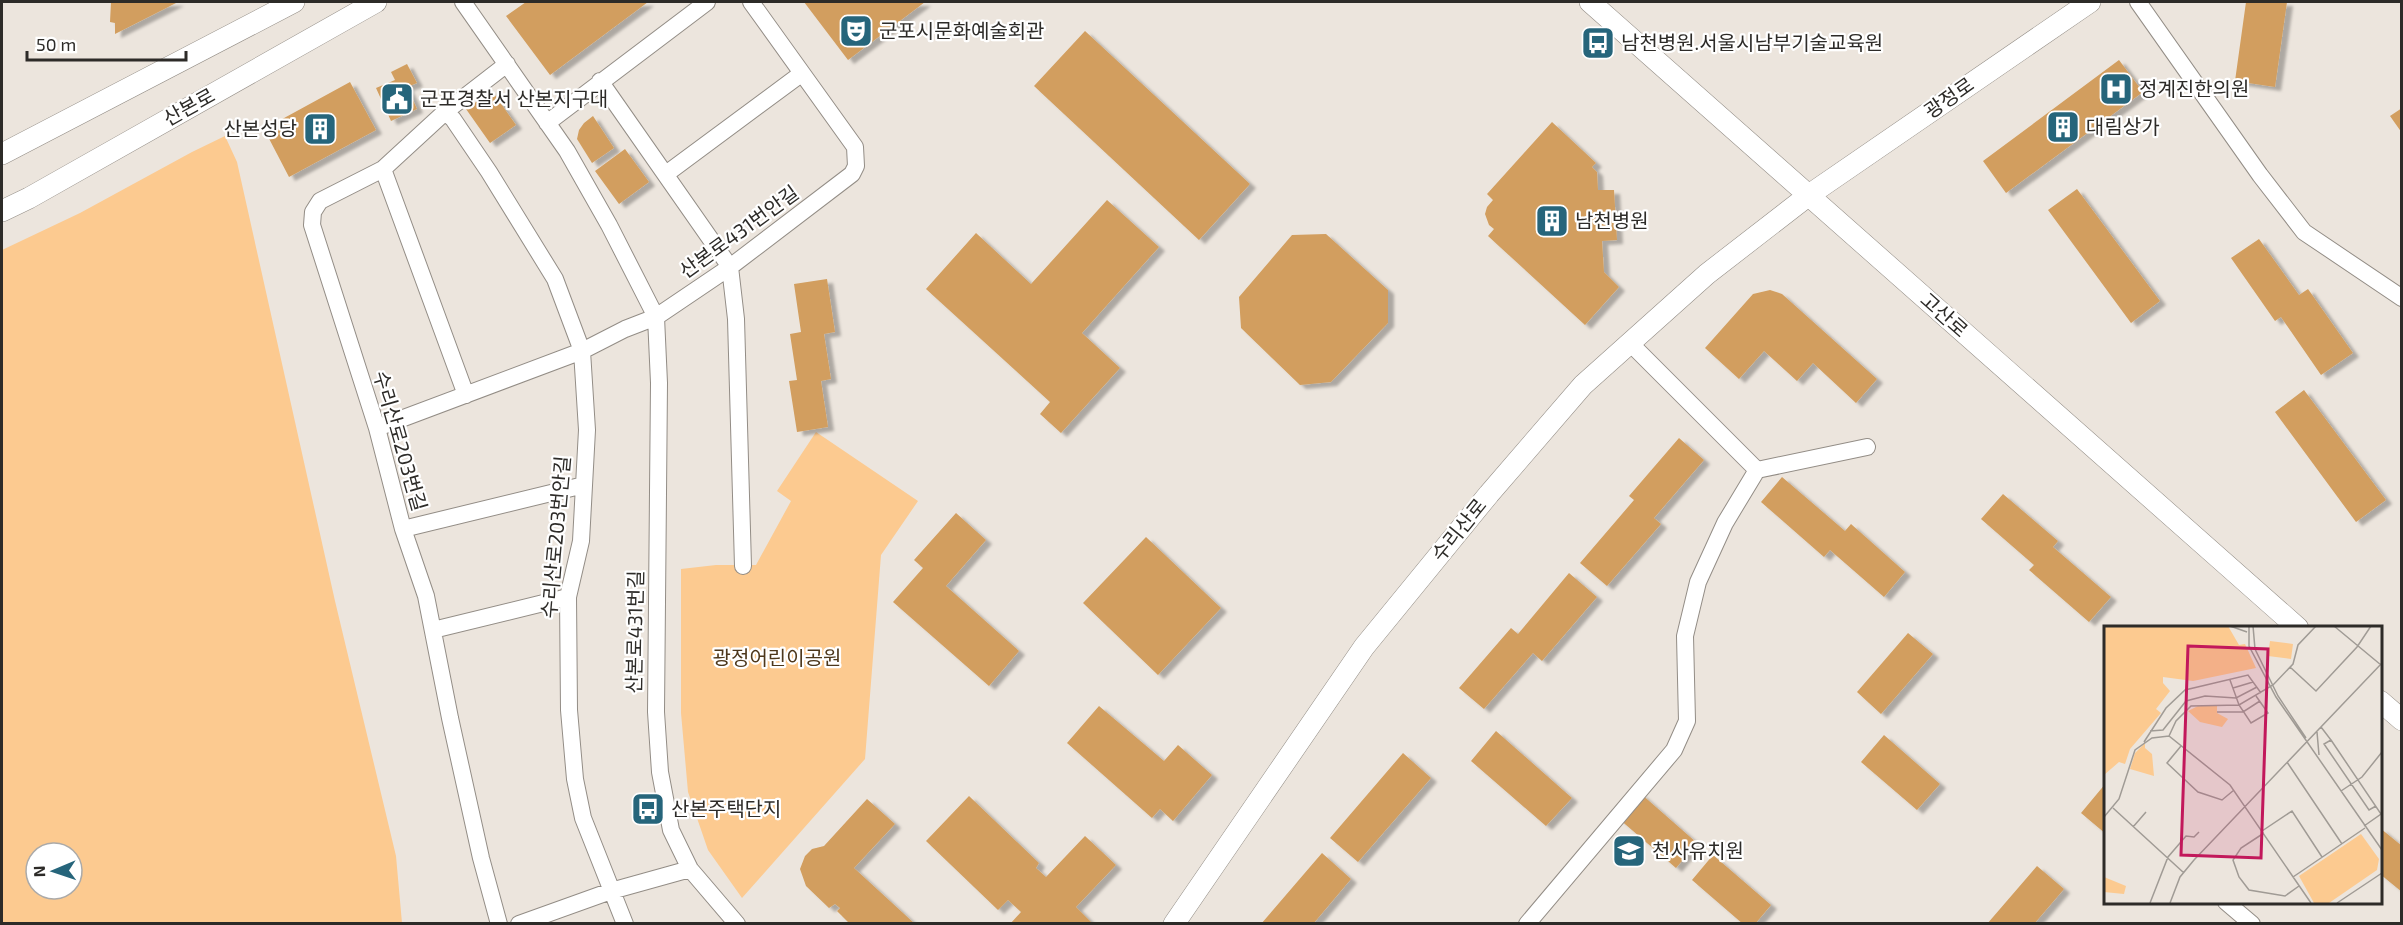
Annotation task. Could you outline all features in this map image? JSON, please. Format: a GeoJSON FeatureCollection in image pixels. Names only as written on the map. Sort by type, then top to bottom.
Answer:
{"type":"FeatureCollection","features":[{"type":"Feature","properties":{"kind":"street"},"geometry":{"type":"LineString","coordinates":[[2,154],[294,2]]}},
{"type":"Feature","properties":{"kind":"street","name":"산본로"},"geometry":{"type":"LineString","coordinates":[[2,211],[29,198],[376,2]]}},
{"type":"Feature","properties":{"kind":"street","name":"산본로431번길"},"geometry":{"type":"LineString","coordinates":[[463,2],[567,151],[609,225],[656,317],[659,383],[656,712],[660,772],[672,830],[690,868],[737,924]]}},
{"type":"Feature","properties":{"kind":"street"},"geometry":{"type":"LineString","coordinates":[[547,123],[707,2]]}},
{"type":"Feature","properties":{"kind":"street"},"geometry":{"type":"LineString","coordinates":[[666,174],[801,74],[751,2]]}},
{"type":"Feature","properties":{"kind":"street","name":"고산로"},"geometry":{"type":"LineString","coordinates":[[1590,2],[2296,626]]}},
{"type":"Feature","properties":{"kind":"street","name":"광정로"},"geometry":{"type":"LineString","coordinates":[[1809,195],[2090,2]]}},
{"type":"Feature","properties":{"kind":"street"},"geometry":{"type":"LineString","coordinates":[[2138,2],[2260,175],[2304,232],[2402,298]]}},
{"type":"Feature","properties":{"kind":"street","name":"수리산로203번길"},"geometry":{"type":"LineString","coordinates":[[499,924],[481,858],[426,596],[403,529],[376,428],[312,225],[313,212],[320,201],[383,169],[445,112],[507,64]]}},
{"type":"Feature","properties":{"kind":"street","name":"산본로431번안길"},"geometry":{"type":"LineString","coordinates":[[656,317],[730,267],[852,174],[856,166],[855,147],[801,74]]}},
{"type":"Feature","properties":{"kind":"street"},"geometry":{"type":"LineString","coordinates":[[600,81],[730,267],[736,319],[743,566]]}},
{"type":"Feature","properties":{"kind":"street","name":"수리산로203번안길"},"geometry":{"type":"LineString","coordinates":[[445,112],[453,119],[489,172],[555,279],[582,351],[587,430],[581,541],[568,597],[569,710],[575,778],[583,819],[625,924]]}},
{"type":"Feature","properties":{"kind":"street"},"geometry":{"type":"LineString","coordinates":[[383,169],[466,394]]}},
{"type":"Feature","properties":{"kind":"street","name":"수리산로"},"geometry":{"type":"LineString","coordinates":[[1174,924],[1364,647],[1489,494],[1583,386],[1707,274],[1809,195]]}},
{"type":"Feature","properties":{"kind":"street"},"geometry":{"type":"LineString","coordinates":[[376,428],[582,351],[625,329],[656,317]]}},
{"type":"Feature","properties":{"kind":"street"},"geometry":{"type":"LineString","coordinates":[[1631,344],[1757,470]]}},
{"type":"Feature","properties":{"kind":"street"},"geometry":{"type":"LineString","coordinates":[[1527,924],[1674,750],[1687,721],[1685,636],[1698,582],[1725,523],[1757,470],[1867,447]]}},
{"type":"Feature","properties":{"kind":"street"},"geometry":{"type":"LineString","coordinates":[[403,529],[584,485]]}},
{"type":"Feature","properties":{"kind":"street"},"geometry":{"type":"LineString","coordinates":[[433,630],[568,597]]}},
{"type":"Feature","properties":{"kind":"street"},"geometry":{"type":"LineString","coordinates":[[2382,703],[2402,720]]}},
{"type":"Feature","properties":{"kind":"street"},"geometry":{"type":"LineString","coordinates":[[519,924],[611,891],[690,868]]}},
{"type":"Feature","properties":{"kind":"street"},"geometry":{"type":"LineString","coordinates":[[2227,904],[2252,924]]}},
{"type":"Feature","properties":{"kind":"green space"},"geometry":{"type":"Polygon","coordinates":[[[225,136],[237,162],[335,601],[396,856],[402,923],[2,923],[2,250],[80,213],[225,136]]]}},
{"type":"Feature","properties":{"kind":"green space","name":"광정어린이공원"},"geometry":{"type":"Polygon","coordinates":[[[816,432],[918,501],[881,555],[865,759],[742,898],[708,850],[688,792],[681,713],[681,569],[716,565],[756,565],[791,501],[777,491],[816,432]]]}},
{"type":"Feature","properties":{"kind":"building"},"geometry":{"type":"Polygon","coordinates":[[[111,2],[178,2],[115,34],[115,23],[110,22],[111,2]]]}},
{"type":"Feature","properties":{"kind":"building"},"geometry":{"type":"Polygon","coordinates":[[[526,2],[648,2],[550,75],[506,16],[526,2]]]}},
{"type":"Feature","properties":{"kind":"building","name":"군포시문화예술회관"},"geometry":{"type":"Polygon","coordinates":[[[804,2],[925,2],[848,60],[804,2]]]}},
{"type":"Feature","properties":{"kind":"building"},"geometry":{"type":"Polygon","coordinates":[[[2246,2],[2287,2],[2275,87],[2235,81],[2246,2]]]}},
{"type":"Feature","properties":{"kind":"building"},"geometry":{"type":"Polygon","coordinates":[[[1085,31],[1250,184],[1199,240],[1034,86],[1085,31]]]}},
{"type":"Feature","properties":{"kind":"building","name":"대림상가"},"geometry":{"type":"Polygon","coordinates":[[[2119,60],[2143,92],[2006,193],[1983,161],[2119,60]]]}},
{"type":"Feature","properties":{"kind":"building","name":"군포경찰서 산본지구대"},"geometry":{"type":"Polygon","coordinates":[[[407,64],[417,83],[407,87],[417,109],[391,121],[376,88],[395,80],[391,72],[407,64]]]}},
{"type":"Feature","properties":{"kind":"building","name":"산본성당"},"geometry":{"type":"Polygon","coordinates":[[[350,82],[376,130],[289,177],[264,129],[350,82]]]}},
{"type":"Feature","properties":{"kind":"building"},"geometry":{"type":"Polygon","coordinates":[[[492,91],[516,125],[490,143],[466,109],[492,91]]]}},
{"type":"Feature","properties":{"kind":"building"},"geometry":{"type":"Polygon","coordinates":[[[2402,108],[2402,133],[2390,116],[2402,108]]]}},
{"type":"Feature","properties":{"kind":"building"},"geometry":{"type":"Polygon","coordinates":[[[593,116],[614,148],[592,163],[577,139],[579,130],[593,116]]]}},
{"type":"Feature","properties":{"kind":"building","name":"남천병원"},"geometry":{"type":"Polygon","coordinates":[[[1552,122],[1596,163],[1592,167],[1597,172],[1598,190],[1614,190],[1617,240],[1602,241],[1604,272],[1619,287],[1585,325],[1488,236],[1494,229],[1489,225],[1485,214],[1493,200],[1487,194],[1552,122]]]}},
{"type":"Feature","properties":{"kind":"building"},"geometry":{"type":"Polygon","coordinates":[[[625,149],[649,182],[619,204],[595,171],[625,149]]]}},
{"type":"Feature","properties":{"kind":"building"},"geometry":{"type":"Polygon","coordinates":[[[2077,189],[2160,301],[2131,323],[2048,210],[2077,189]]]}},
{"type":"Feature","properties":{"kind":"building"},"geometry":{"type":"Polygon","coordinates":[[[1107,200],[1159,247],[1082,333],[1120,368],[1061,433],[1040,414],[1050,402],[926,289],[976,233],[1031,284],[1107,200]]]}},
{"type":"Feature","properties":{"kind":"building"},"geometry":{"type":"Polygon","coordinates":[[[1326,234],[1388,290],[1388,323],[1331,382],[1300,385],[1241,328],[1239,297],[1292,235],[1326,234]]]}},
{"type":"Feature","properties":{"kind":"building"},"geometry":{"type":"Polygon","coordinates":[[[2259,239],[2299,295],[2308,289],[2353,353],[2321,375],[2281,317],[2275,321],[2231,258],[2259,239]]]}},
{"type":"Feature","properties":{"kind":"building"},"geometry":{"type":"Polygon","coordinates":[[[827,279],[835,332],[824,334],[831,379],[821,381],[828,427],[797,432],[789,381],[797,380],[790,334],[801,332],[794,284],[827,279]]]}},
{"type":"Feature","properties":{"kind":"building"},"geometry":{"type":"Polygon","coordinates":[[[1770,290],[1782,294],[1877,379],[1856,403],[1813,363],[1797,381],[1764,351],[1739,379],[1705,348],[1753,294],[1770,290]]]}},
{"type":"Feature","properties":{"kind":"building"},"geometry":{"type":"Polygon","coordinates":[[[2304,390],[2386,500],[2356,522],[2275,412],[2304,390]]]}},
{"type":"Feature","properties":{"kind":"building"},"geometry":{"type":"Polygon","coordinates":[[[1679,438],[1704,460],[1654,518],[1661,524],[1607,586],[1580,563],[1634,500],[1629,496],[1679,438]]]}},
{"type":"Feature","properties":{"kind":"building"},"geometry":{"type":"Polygon","coordinates":[[[1782,477],[1845,531],[1851,524],[1905,572],[1884,597],[1830,550],[1824,557],[1761,502],[1782,477]]]}},
{"type":"Feature","properties":{"kind":"building"},"geometry":{"type":"Polygon","coordinates":[[[2003,494],[2058,541],[2053,547],[2111,597],[2089,622],[2029,570],[2034,565],[1981,519],[2003,494]]]}},
{"type":"Feature","properties":{"kind":"building"},"geometry":{"type":"Polygon","coordinates":[[[956,513],[986,540],[946,586],[1019,651],[989,686],[893,602],[923,568],[914,560],[956,513]]]}},
{"type":"Feature","properties":{"kind":"building"},"geometry":{"type":"Polygon","coordinates":[[[1146,537],[1221,608],[1158,675],[1083,603],[1146,537]]]}},
{"type":"Feature","properties":{"kind":"building"},"geometry":{"type":"Polygon","coordinates":[[[1569,573],[1597,597],[1542,661],[1533,653],[1484,709],[1459,688],[1511,628],[1518,634],[1569,573]]]}},
{"type":"Feature","properties":{"kind":"building"},"geometry":{"type":"Polygon","coordinates":[[[1908,633],[1933,654],[1881,714],[1857,692],[1908,633]]]}},
{"type":"Feature","properties":{"kind":"building"},"geometry":{"type":"Polygon","coordinates":[[[1099,706],[1164,761],[1178,745],[1212,775],[1173,821],[1160,809],[1152,818],[1067,743],[1099,706]]]}},
{"type":"Feature","properties":{"kind":"building"},"geometry":{"type":"Polygon","coordinates":[[[1496,731],[1572,798],[1546,826],[1471,761],[1496,731]]]}},
{"type":"Feature","properties":{"kind":"building"},"geometry":{"type":"Polygon","coordinates":[[[1884,735],[1940,784],[1917,810],[1861,762],[1884,735]]]}},
{"type":"Feature","properties":{"kind":"building"},"geometry":{"type":"Polygon","coordinates":[[[1403,753],[1431,778],[1358,862],[1330,838],[1403,753]]]}},
{"type":"Feature","properties":{"kind":"building"},"geometry":{"type":"Polygon","coordinates":[[[2104,785],[2104,832],[2081,813],[2104,785]]]}},
{"type":"Feature","properties":{"kind":"building"},"geometry":{"type":"Polygon","coordinates":[[[1640,793],[1697,843],[1676,868],[1618,818],[1640,793]]]}},
{"type":"Feature","properties":{"kind":"building"},"geometry":{"type":"Polygon","coordinates":[[[969,796],[1039,863],[1036,868],[1046,877],[1085,836],[1116,865],[1076,907],[1093,924],[1010,924],[1021,912],[1008,900],[998,910],[926,841],[969,796]]]}},
{"type":"Feature","properties":{"kind":"building"},"geometry":{"type":"Polygon","coordinates":[[[867,799],[895,824],[854,868],[915,924],[850,924],[837,911],[840,908],[835,904],[829,908],[806,886],[800,869],[805,856],[812,849],[824,846],[867,799]]]}},
{"type":"Feature","properties":{"kind":"building"},"geometry":{"type":"Polygon","coordinates":[[[2382,830],[2402,846],[2402,892],[2382,876],[2382,830]]]}},
{"type":"Feature","properties":{"kind":"building"},"geometry":{"type":"Polygon","coordinates":[[[1322,853],[1351,879],[1313,924],[1261,924],[1322,853]]]}},
{"type":"Feature","properties":{"kind":"building"},"geometry":{"type":"Polygon","coordinates":[[[1713,855],[1771,905],[1755,924],[1743,924],[1692,880],[1713,855]]]}},
{"type":"Feature","properties":{"kind":"building"},"geometry":{"type":"Polygon","coordinates":[[[2037,866],[2064,889],[2034,924],[1987,924],[2037,866]]]}},
{"type":"Feature","properties":{"kind":"place","name":"군포시문화예술회관"},"geometry":{"type":"Point","coordinates":[856,31]}},
{"type":"Feature","properties":{"kind":"place","name":"남천병원.서울시남부기술교육원"},"geometry":{"type":"Point","coordinates":[1598,43]}},
{"type":"Feature","properties":{"kind":"place","name":"정계진한의원"},"geometry":{"type":"Point","coordinates":[2116,89]}},
{"type":"Feature","properties":{"kind":"place","name":"군포경찰서 산본지구대"},"geometry":{"type":"Point","coordinates":[397,99]}},
{"type":"Feature","properties":{"kind":"place","name":"대림상가"},"geometry":{"type":"Point","coordinates":[2063,127]}},
{"type":"Feature","properties":{"kind":"place","name":"산본성당"},"geometry":{"type":"Point","coordinates":[320,129]}},
{"type":"Feature","properties":{"kind":"place","name":"남천병원"},"geometry":{"type":"Point","coordinates":[1552,221]}},
{"type":"Feature","properties":{"kind":"place","name":"산본주택단지"},"geometry":{"type":"Point","coordinates":[648,809]}},
{"type":"Feature","properties":{"kind":"place","name":"천사유치원"},"geometry":{"type":"Point","coordinates":[1629,851]}}]}
